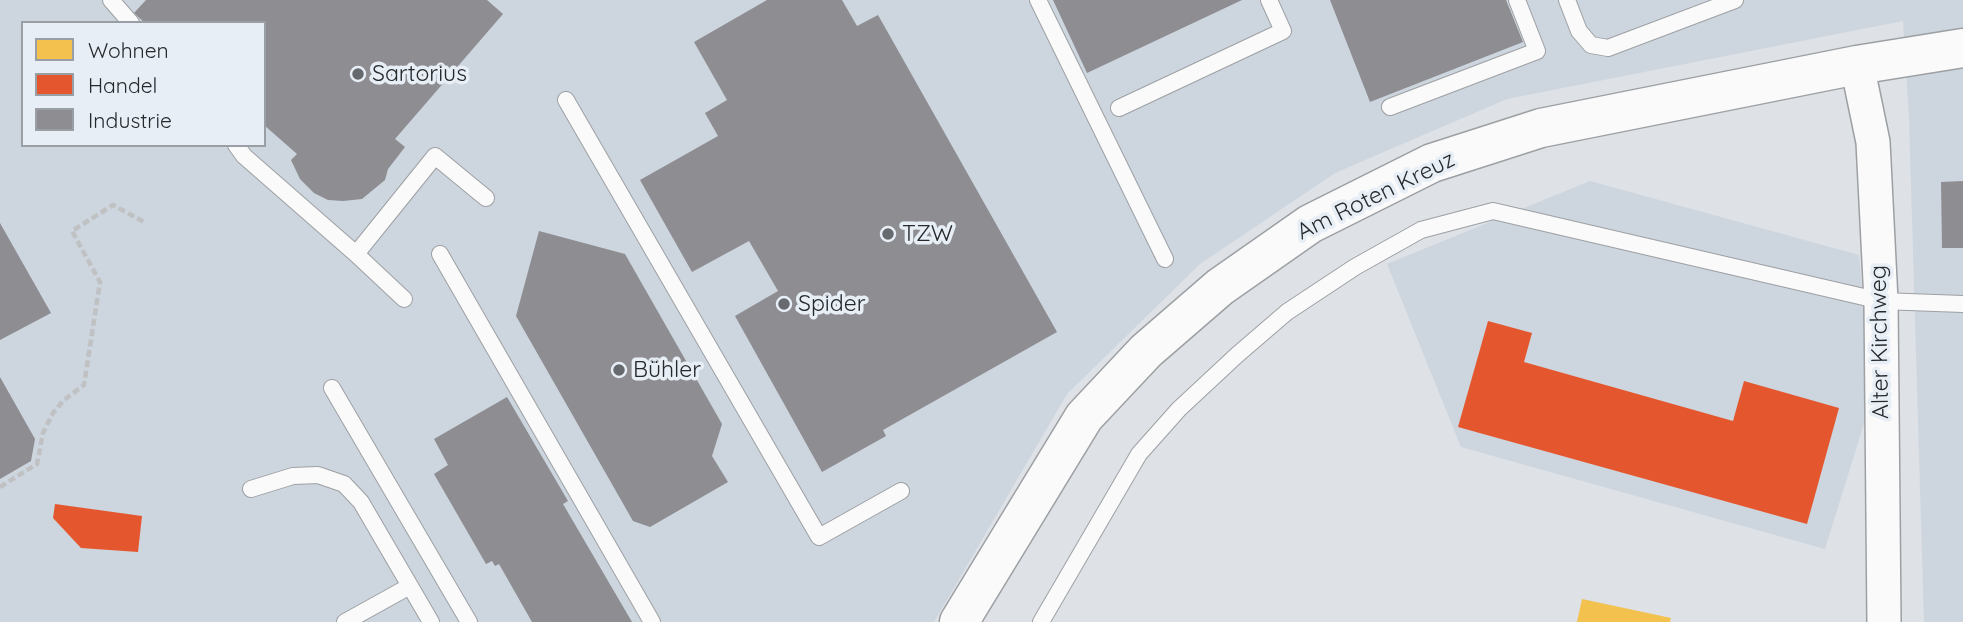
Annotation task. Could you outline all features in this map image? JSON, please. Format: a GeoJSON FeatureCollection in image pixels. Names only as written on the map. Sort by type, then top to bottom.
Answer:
{"type":"FeatureCollection","features":[{"type":"Feature","properties":{"kind":"street","name":"Am Roten Kreuz"},"geometry":{"type":"LineString","coordinates":[[959,622],[1084,417],[1146,351],[1220,287],[1310,224],[1432,163],[1541,128],[1857,65],[1963,48]]}},
{"type":"Feature","properties":{"kind":"street","name":"Alter Kirchweg"},"geometry":{"type":"LineString","coordinates":[[1857,65],[1873,142],[1881,301],[1884,622]]}},
{"type":"Feature","properties":{"kind":"lane"},"geometry":{"type":"LineString","coordinates":[[111,0],[129,21]]}},
{"type":"Feature","properties":{"kind":"lane"},"geometry":{"type":"LineString","coordinates":[[1038,0],[1165,259]]}},
{"type":"Feature","properties":{"kind":"lane"},"geometry":{"type":"LineString","coordinates":[[1119,108],[1283,31],[1269,0]]}},
{"type":"Feature","properties":{"kind":"lane"},"geometry":{"type":"LineString","coordinates":[[1390,107],[1537,51],[1517,0]]}},
{"type":"Feature","properties":{"kind":"lane"},"geometry":{"type":"LineString","coordinates":[[1567,0],[1579,31],[1591,45],[1608,48],[1735,0]]}},
{"type":"Feature","properties":{"kind":"lane"},"geometry":{"type":"LineString","coordinates":[[566,100],[819,537],[901,491]]}},
{"type":"Feature","properties":{"kind":"lane"},"geometry":{"type":"LineString","coordinates":[[237,147],[244,156],[404,299]]}},
{"type":"Feature","properties":{"kind":"lane"},"geometry":{"type":"LineString","coordinates":[[356,254],[435,156],[486,198]]}},
{"type":"Feature","properties":{"kind":"lane"},"geometry":{"type":"LineString","coordinates":[[1041,622],[1139,454],[1179,409],[1287,312],[1355,267],[1421,230],[1493,211],[1881,301],[1963,304]]}},
{"type":"Feature","properties":{"kind":"lane"},"geometry":{"type":"LineString","coordinates":[[440,254],[652,622]]}},
{"type":"Feature","properties":{"kind":"lane"},"geometry":{"type":"LineString","coordinates":[[332,388],[468,622]]}},
{"type":"Feature","properties":{"kind":"lane"},"geometry":{"type":"LineString","coordinates":[[251,489],[305,475],[318,475],[344,484],[360,502],[431,622]]}},
{"type":"Feature","properties":{"kind":"lane"},"geometry":{"type":"LineString","coordinates":[[345,622],[410,586]]}},
{"type":"Feature","properties":{"kind":"path"},"geometry":{"type":"LineString","coordinates":[[0,487],[37,464],[43,433],[53,413],[64,400],[84,385],[100,282],[72,230],[113,205],[146,222]]}},
{"type":"Feature","properties":{"kind":"shaded area"},"geometry":{"type":"Polygon","coordinates":[[[0,0],[1963,0],[1963,622],[1924,622],[1909,117],[1903,21],[1507,99],[1335,173],[1200,264],[1067,394],[934,622],[0,622],[0,0]]]}},
{"type":"Feature","properties":{"kind":"shaded area"},"geometry":{"type":"Polygon","coordinates":[[[1590,181],[1859,255],[1871,401],[1825,549],[1461,447],[1387,264],[1590,181]]]}},
{"type":"Feature","properties":{"kind":"building: Wohnen"},"geometry":{"type":"Polygon","coordinates":[[[1582,599],[1671,618],[1670,622],[1577,622],[1582,599]]]}},
{"type":"Feature","properties":{"kind":"building: Handel"},"geometry":{"type":"Polygon","coordinates":[[[1488,321],[1532,333],[1524,362],[1733,421],[1744,381],[1839,408],[1807,524],[1458,427],[1488,321]]]}},
{"type":"Feature","properties":{"kind":"building: Handel"},"geometry":{"type":"Polygon","coordinates":[[[55,504],[142,516],[138,552],[81,548],[53,518],[55,504]]]}},
{"type":"Feature","properties":{"kind":"building: Industrie","name":"Sartorius"},"geometry":{"type":"Polygon","coordinates":[[[146,0],[487,0],[503,14],[395,139],[405,147],[388,169],[385,180],[362,199],[343,201],[328,200],[314,193],[300,179],[291,160],[297,154],[266,127],[266,21],[143,21],[134,13],[146,0]]]}},
{"type":"Feature","properties":{"kind":"building: Industrie","name":"TZW"},"geometry":{"type":"Polygon","coordinates":[[[767,0],[842,0],[857,26],[878,15],[1057,332],[883,430],[886,436],[822,472],[735,316],[778,291],[749,241],[692,272],[640,180],[718,136],[705,113],[727,100],[694,42],[767,0]]]}},
{"type":"Feature","properties":{"kind":"building: Industrie"},"geometry":{"type":"Polygon","coordinates":[[[1053,0],[1242,0],[1087,73],[1053,0]]]}},
{"type":"Feature","properties":{"kind":"building: Industrie"},"geometry":{"type":"Polygon","coordinates":[[[1330,0],[1506,0],[1523,42],[1370,102],[1330,0]]]}},
{"type":"Feature","properties":{"kind":"building: Industrie"},"geometry":{"type":"Polygon","coordinates":[[[1963,181],[1963,248],[1942,248],[1941,182],[1963,181]]]}},
{"type":"Feature","properties":{"kind":"building: Industrie"},"geometry":{"type":"Polygon","coordinates":[[[0,223],[51,313],[0,340],[0,223]]]}},
{"type":"Feature","properties":{"kind":"building: Industrie","name":"Bühler"},"geometry":{"type":"Polygon","coordinates":[[[539,231],[625,254],[722,424],[712,456],[728,482],[650,527],[633,521],[516,316],[539,231]]]}},
{"type":"Feature","properties":{"kind":"building: Industrie"},"geometry":{"type":"Polygon","coordinates":[[[0,377],[35,439],[31,461],[0,479],[0,377]]]}},
{"type":"Feature","properties":{"kind":"building: Industrie"},"geometry":{"type":"Polygon","coordinates":[[[507,397],[568,501],[563,504],[632,622],[532,622],[499,564],[495,566],[492,561],[486,564],[434,474],[448,465],[434,439],[507,397]]]}},
{"type":"Feature","properties":{"kind":"place","name":"Sartorius"},"geometry":{"type":"Point","coordinates":[358,74]}},
{"type":"Feature","properties":{"kind":"place","name":"TZW"},"geometry":{"type":"Point","coordinates":[888,234]}},
{"type":"Feature","properties":{"kind":"place","name":"Spider"},"geometry":{"type":"Point","coordinates":[784,304]}},
{"type":"Feature","properties":{"kind":"place","name":"Bühler"},"geometry":{"type":"Point","coordinates":[619,370]}}]}
